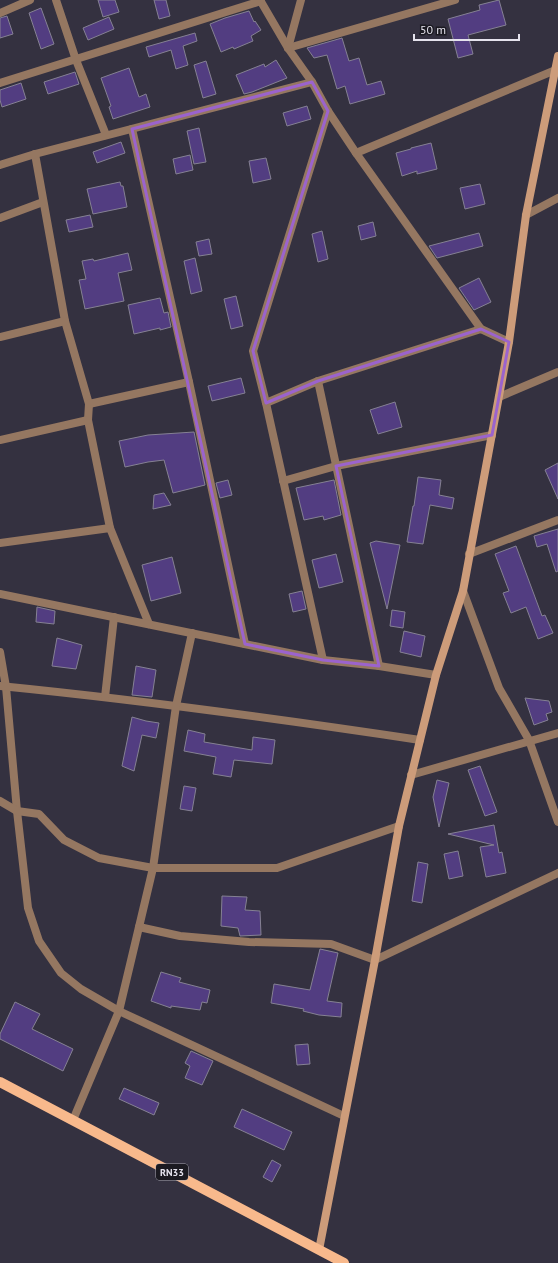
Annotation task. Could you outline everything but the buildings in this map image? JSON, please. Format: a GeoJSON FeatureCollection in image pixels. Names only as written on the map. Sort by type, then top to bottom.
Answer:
{"type":"FeatureCollection","features":[{"type":"Feature","properties":{"kind":"main road","name":"RN33"},"geometry":{"type":"LineString","coordinates":[[0,1082],[344,1263]]}},
{"type":"Feature","properties":{"kind":"street"},"geometry":{"type":"LineString","coordinates":[[0,13],[30,0]]}},
{"type":"Feature","properties":{"kind":"street"},"geometry":{"type":"LineString","coordinates":[[56,0],[76,60],[106,135]]}},
{"type":"Feature","properties":{"kind":"street"},"geometry":{"type":"LineString","coordinates":[[288,48],[301,0]]}},
{"type":"Feature","properties":{"kind":"street"},"geometry":{"type":"LineString","coordinates":[[288,48],[455,0]]}},
{"type":"Feature","properties":{"kind":"street"},"geometry":{"type":"LineString","coordinates":[[0,83],[261,1],[288,48],[312,82],[328,111],[356,153],[481,330],[509,342]]}},
{"type":"Feature","properties":{"kind":"street"},"geometry":{"type":"LineString","coordinates":[[319,1250],[375,960],[399,826],[436,675],[463,591],[509,342],[526,215],[558,56]]}},
{"type":"Feature","properties":{"kind":"street"},"geometry":{"type":"LineString","coordinates":[[356,153],[556,70]]}},
{"type":"Feature","properties":{"kind":"street"},"geometry":{"type":"LineString","coordinates":[[0,165],[106,135],[312,82]]}},
{"type":"Feature","properties":{"kind":"street"},"geometry":{"type":"LineString","coordinates":[[323,660],[253,351],[328,111]]}},
{"type":"Feature","properties":{"kind":"street"},"geometry":{"type":"LineString","coordinates":[[132,129],[246,644]]}},
{"type":"Feature","properties":{"kind":"street"},"geometry":{"type":"LineString","coordinates":[[35,154],[65,321],[89,404],[88,420],[110,528],[149,624]]}},
{"type":"Feature","properties":{"kind":"street"},"geometry":{"type":"LineString","coordinates":[[526,215],[558,198]]}},
{"type":"Feature","properties":{"kind":"street"},"geometry":{"type":"LineString","coordinates":[[0,218],[43,202]]}},
{"type":"Feature","properties":{"kind":"street"},"geometry":{"type":"LineString","coordinates":[[0,337],[65,321]]}},
{"type":"Feature","properties":{"kind":"street"},"geometry":{"type":"LineString","coordinates":[[266,403],[318,381],[481,330]]}},
{"type":"Feature","properties":{"kind":"street"},"geometry":{"type":"LineString","coordinates":[[499,397],[558,372]]}},
{"type":"Feature","properties":{"kind":"street"},"geometry":{"type":"LineString","coordinates":[[318,381],[379,666]]}},
{"type":"Feature","properties":{"kind":"street"},"geometry":{"type":"LineString","coordinates":[[89,404],[189,382]]}},
{"type":"Feature","properties":{"kind":"street"},"geometry":{"type":"LineString","coordinates":[[0,440],[88,420]]}},
{"type":"Feature","properties":{"kind":"street"},"geometry":{"type":"LineString","coordinates":[[283,481],[336,466],[492,435]]}},
{"type":"Feature","properties":{"kind":"street"},"geometry":{"type":"LineString","coordinates":[[469,554],[558,520]]}},
{"type":"Feature","properties":{"kind":"street"},"geometry":{"type":"LineString","coordinates":[[0,544],[110,528]]}},
{"type":"Feature","properties":{"kind":"street"},"geometry":{"type":"LineString","coordinates":[[463,591],[499,688],[529,740],[558,822]]}},
{"type":"Feature","properties":{"kind":"street"},"geometry":{"type":"LineString","coordinates":[[0,594],[323,660],[379,666],[436,675]]}},
{"type":"Feature","properties":{"kind":"street"},"geometry":{"type":"LineString","coordinates":[[105,697],[114,617]]}},
{"type":"Feature","properties":{"kind":"street"},"geometry":{"type":"LineString","coordinates":[[73,1120],[119,1011],[140,927],[153,868],[176,706],[192,633]]}},
{"type":"Feature","properties":{"kind":"street"},"geometry":{"type":"LineString","coordinates":[[0,652],[28,908],[39,941],[61,972],[81,989],[119,1011],[344,1116]]}},
{"type":"Feature","properties":{"kind":"street"},"geometry":{"type":"LineString","coordinates":[[3,686],[176,706],[314,724],[420,740]]}},
{"type":"Feature","properties":{"kind":"street"},"geometry":{"type":"LineString","coordinates":[[411,775],[529,740],[558,733]]}},
{"type":"Feature","properties":{"kind":"street"},"geometry":{"type":"LineString","coordinates":[[0,801],[17,811],[40,814],[64,840],[98,858],[153,868],[277,868],[399,826]]}},
{"type":"Feature","properties":{"kind":"street"},"geometry":{"type":"LineString","coordinates":[[140,927],[180,936],[249,942],[331,944],[375,960],[558,874]]}},
{"type":"Feature","properties":{"kind":"highlighted area"},"geometry":{"type":"Polygon","coordinates":[[[312,82],[328,111],[253,351],[266,403],[318,381],[481,329],[509,342],[492,435],[336,466],[379,666],[323,660],[245,644],[132,129],[312,82]]]}}]}
